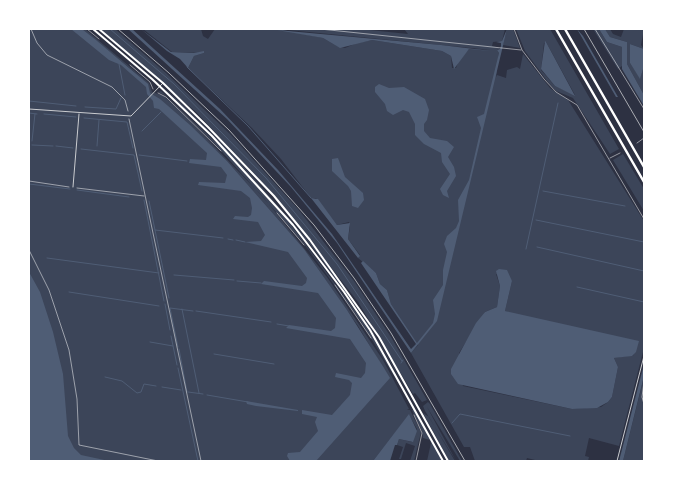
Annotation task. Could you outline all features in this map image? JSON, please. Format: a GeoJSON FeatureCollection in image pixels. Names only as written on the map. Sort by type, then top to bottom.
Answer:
{"type":"FeatureCollection","features":[{"type":"Feature","properties":{"kind":"highway"},"geometry":{"type":"LineString","coordinates":[[556,29],[644,182]]}},
{"type":"Feature","properties":{"kind":"highway"},"geometry":{"type":"LineString","coordinates":[[565,29],[644,167]]}},
{"type":"Feature","properties":{"kind":"main road"},"geometry":{"type":"LineString","coordinates":[[93,29],[160,86],[249,175],[293,225],[344,292],[370,330],[443,461]]}},
{"type":"Feature","properties":{"kind":"main road"},"geometry":{"type":"LineString","coordinates":[[99,29],[163,83],[250,171],[310,240],[359,307],[417,404],[448,461]]}},
{"type":"Feature","properties":{"kind":"street"},"geometry":{"type":"LineString","coordinates":[[29,109],[134,115],[163,83]]}},
{"type":"Feature","properties":{"kind":"street"},"geometry":{"type":"LineString","coordinates":[[73,187],[79,113]]}},
{"type":"Feature","properties":{"kind":"street"},"geometry":{"type":"LineString","coordinates":[[617,461],[644,356]]}},
{"type":"Feature","properties":{"kind":"path"},"geometry":{"type":"LineString","coordinates":[[31,29],[37,43],[47,55],[98,78],[118,92],[125,100],[200,461]]}},
{"type":"Feature","properties":{"kind":"path"},"geometry":{"type":"LineString","coordinates":[[87,29],[102,41]]}},
{"type":"Feature","properties":{"kind":"path"},"geometry":{"type":"LineString","coordinates":[[320,29],[522,50]]}},
{"type":"Feature","properties":{"kind":"path"},"geometry":{"type":"LineString","coordinates":[[514,29],[522,50],[551,87],[574,102],[644,219]]}},
{"type":"Feature","properties":{"kind":"path"},"geometry":{"type":"LineString","coordinates":[[595,29],[644,110]]}},
{"type":"Feature","properties":{"kind":"path"},"geometry":{"type":"LineString","coordinates":[[127,62],[150,82],[155,91],[164,95],[222,153]]}},
{"type":"Feature","properties":{"kind":"path"},"geometry":{"type":"LineString","coordinates":[[637,143],[644,138]]}},
{"type":"Feature","properties":{"kind":"path"},"geometry":{"type":"LineString","coordinates":[[609,159],[620,153]]}},
{"type":"Feature","properties":{"kind":"path"},"geometry":{"type":"LineString","coordinates":[[29,181],[146,197]]}},
{"type":"Feature","properties":{"kind":"path"},"geometry":{"type":"LineString","coordinates":[[275,210],[308,250]]}},
{"type":"Feature","properties":{"kind":"path"},"geometry":{"type":"LineString","coordinates":[[29,250],[49,290],[69,350],[76,389],[79,445],[158,461]]}},
{"type":"Feature","properties":{"kind":"path"},"geometry":{"type":"LineString","coordinates":[[332,282],[375,344]]}},
{"type":"Feature","properties":{"kind":"path"},"geometry":{"type":"LineString","coordinates":[[410,409],[422,432],[416,461]]}},
{"type":"Feature","properties":{"kind":"shaded area"},"geometry":{"type":"Polygon","coordinates":[[[29,29],[78,29],[139,76],[82,29],[85,29],[149,83],[152,92],[164,96],[264,198],[327,277],[383,360],[409,409],[407,410],[410,410],[421,432],[414,461],[410,461],[415,446],[406,443],[401,459],[399,459],[403,447],[397,445],[399,439],[412,442],[417,429],[409,415],[373,461],[29,461],[29,29]],[[180,117],[231,170],[389,378],[358,326],[304,249],[227,161],[180,117]]]}},
{"type":"Feature","properties":{"kind":"shaded area"},"geometry":{"type":"Polygon","coordinates":[[[71,29],[82,29],[148,84],[150,93],[160,99],[190,125],[227,161],[304,249],[347,310],[390,378],[316,461],[290,461],[287,456],[288,453],[300,452],[318,431],[315,422],[317,417],[302,414],[302,410],[332,415],[350,395],[352,383],[349,380],[335,377],[336,373],[361,378],[365,373],[366,363],[350,339],[286,328],[289,325],[331,331],[335,328],[336,318],[318,293],[261,284],[264,281],[302,286],[306,283],[307,278],[288,252],[245,242],[261,241],[265,235],[258,222],[233,219],[235,216],[248,217],[251,215],[250,198],[241,191],[198,185],[199,182],[225,183],[227,175],[221,167],[189,163],[190,159],[206,160],[207,153],[159,109],[154,108],[153,101],[147,94],[146,87],[121,65],[109,60],[71,29]]]}},
{"type":"Feature","properties":{"kind":"shaded area"},"geometry":{"type":"Polygon","coordinates":[[[100,29],[115,29],[166,73],[231,135],[298,209],[354,281],[391,337],[427,400],[422,402],[415,393],[413,394],[358,302],[277,198],[196,112],[100,29]]]}},
{"type":"Feature","properties":{"kind":"shaded area"},"geometry":{"type":"Polygon","coordinates":[[[128,29],[132,29],[220,109],[278,170],[332,234],[411,349],[416,344],[361,263],[363,261],[376,273],[380,284],[387,290],[391,304],[417,343],[433,323],[435,314],[433,300],[443,285],[443,270],[447,252],[444,244],[447,236],[456,228],[459,221],[458,200],[469,180],[481,128],[477,117],[484,114],[499,53],[497,50],[501,46],[501,43],[496,42],[502,41],[507,29],[437,321],[411,353],[337,243],[291,187],[227,119],[128,29]]]}},
{"type":"Feature","properties":{"kind":"shaded area"},"geometry":{"type":"Polygon","coordinates":[[[141,29],[171,52],[194,53],[204,51],[204,53],[194,56],[188,68],[180,59],[167,51],[141,29]]]}},
{"type":"Feature","properties":{"kind":"shaded area"},"geometry":{"type":"Polygon","coordinates":[[[143,29],[201,29],[203,36],[208,39],[215,29],[278,29],[360,29],[408,34],[404,29],[505,29],[502,41],[493,42],[492,46],[500,48],[497,50],[499,53],[496,77],[497,75],[506,78],[507,70],[517,67],[520,69],[523,54],[550,88],[568,100],[644,221],[644,348],[619,446],[589,438],[585,456],[589,457],[588,461],[539,461],[527,458],[526,461],[475,461],[470,447],[464,447],[411,353],[418,345],[391,304],[387,290],[380,284],[376,273],[358,258],[360,255],[348,239],[349,222],[337,225],[316,198],[311,198],[281,159],[252,128],[188,68],[194,56],[204,53],[172,52],[143,29]],[[278,29],[323,38],[345,48],[372,40],[442,51],[451,56],[452,68],[456,68],[459,60],[469,49],[491,50],[278,29]],[[496,274],[500,286],[497,307],[485,312],[459,353],[463,386],[572,409],[601,407],[608,402],[612,397],[618,367],[614,358],[634,355],[505,311],[512,281],[496,274]]]}},
{"type":"Feature","properties":{"kind":"shaded area"},"geometry":{"type":"Polygon","coordinates":[[[507,29],[513,29],[520,48],[503,45],[507,29]]]}},
{"type":"Feature","properties":{"kind":"shaded area"},"geometry":{"type":"Polygon","coordinates":[[[516,29],[550,29],[619,149],[610,154],[573,98],[556,91],[525,51],[516,29]],[[546,42],[544,43],[541,70],[555,86],[575,95],[546,42]]]}},
{"type":"Feature","properties":{"kind":"shaded area"},"geometry":{"type":"Polygon","coordinates":[[[577,29],[583,36],[618,97],[616,97],[577,29]]]}},
{"type":"Feature","properties":{"kind":"shaded area"},"geometry":{"type":"Polygon","coordinates":[[[593,29],[599,29],[607,42],[622,47],[622,66],[618,69],[593,29]]]}},
{"type":"Feature","properties":{"kind":"shaded area"},"geometry":{"type":"Polygon","coordinates":[[[599,29],[605,29],[610,37],[627,42],[627,64],[644,95],[644,106],[622,69],[622,47],[607,42],[599,29]]]}},
{"type":"Feature","properties":{"kind":"shaded area"},"geometry":{"type":"Polygon","coordinates":[[[605,29],[610,29],[613,34],[621,37],[624,29],[644,29],[641,45],[644,49],[630,44],[630,63],[640,78],[644,66],[644,95],[627,64],[627,42],[610,37],[605,29]]]}},
{"type":"Feature","properties":{"kind":"shaded area"},"geometry":{"type":"Polygon","coordinates":[[[277,30],[491,51],[469,49],[454,69],[451,56],[442,51],[372,40],[340,48],[323,38],[277,30]]]}},
{"type":"Feature","properties":{"kind":"shaded area"},"geometry":{"type":"Polygon","coordinates":[[[545,41],[575,96],[555,86],[541,69],[545,41]]]}},
{"type":"Feature","properties":{"kind":"shaded area"},"geometry":{"type":"Polygon","coordinates":[[[630,44],[644,49],[644,66],[640,79],[630,63],[630,44]]]}},
{"type":"Feature","properties":{"kind":"shaded area"},"geometry":{"type":"Polygon","coordinates":[[[379,84],[389,88],[404,87],[425,99],[429,110],[424,124],[424,131],[430,138],[447,141],[454,147],[448,157],[454,167],[456,176],[447,191],[449,198],[443,195],[440,189],[450,174],[442,162],[441,153],[424,144],[415,135],[415,124],[409,112],[403,110],[393,115],[387,111],[385,104],[375,92],[375,87],[379,84]]]}},
{"type":"Feature","properties":{"kind":"shaded area"},"geometry":{"type":"Polygon","coordinates":[[[165,89],[236,158],[314,247],[366,320],[416,405],[362,315],[313,248],[245,170],[165,89]]]}},
{"type":"Feature","properties":{"kind":"shaded area"},"geometry":{"type":"Polygon","coordinates":[[[161,91],[230,156],[291,225],[365,324],[413,407],[360,320],[302,241],[215,144],[165,95],[158,92],[161,91]]]}},
{"type":"Feature","properties":{"kind":"shaded area"},"geometry":{"type":"Polygon","coordinates":[[[623,154],[644,189],[644,211],[613,160],[623,154]]]}},
{"type":"Feature","properties":{"kind":"shaded area"},"geometry":{"type":"Polygon","coordinates":[[[338,158],[345,177],[363,193],[364,200],[358,208],[352,206],[351,191],[348,186],[332,171],[332,159],[338,158]]]}},
{"type":"Feature","properties":{"kind":"shaded area"},"geometry":{"type":"Polygon","coordinates":[[[311,198],[318,199],[337,225],[350,223],[348,239],[360,256],[358,258],[311,198]]]}},
{"type":"Feature","properties":{"kind":"shaded area"},"geometry":{"type":"Polygon","coordinates":[[[499,269],[507,270],[512,281],[505,311],[639,341],[636,352],[632,356],[614,358],[618,367],[612,397],[608,402],[597,408],[572,409],[458,384],[451,374],[451,369],[476,323],[485,312],[497,307],[500,286],[496,271],[499,269]]]}},
{"type":"Feature","properties":{"kind":"shaded area"},"geometry":{"type":"Polygon","coordinates":[[[29,272],[40,292],[53,332],[63,374],[68,436],[74,448],[81,455],[109,461],[29,461],[29,272]]]}},
{"type":"Feature","properties":{"kind":"shaded area"},"geometry":{"type":"Polygon","coordinates":[[[644,364],[644,376],[623,461],[619,461],[644,364]]]}},
{"type":"Feature","properties":{"kind":"shaded area"},"geometry":{"type":"Polygon","coordinates":[[[644,376],[644,461],[623,461],[640,393],[644,376]]]}},
{"type":"Feature","properties":{"kind":"shaded area"},"geometry":{"type":"Polygon","coordinates":[[[246,401],[298,411],[256,406],[247,404],[246,401]]]}},
{"type":"Feature","properties":{"kind":"shaded area"},"geometry":{"type":"Polygon","coordinates":[[[428,402],[462,461],[460,461],[427,407],[456,461],[425,411],[423,406],[428,402]]]}},
{"type":"Feature","properties":{"kind":"shaded area"},"geometry":{"type":"Polygon","coordinates":[[[412,410],[415,410],[442,461],[427,461],[431,443],[430,440],[423,438],[422,431],[412,410]]]}},
{"type":"Feature","properties":{"kind":"shaded area"},"geometry":{"type":"Polygon","coordinates":[[[423,413],[429,417],[455,461],[449,461],[423,413]]]}},
{"type":"Feature","properties":{"kind":"shaded area"},"geometry":{"type":"Polygon","coordinates":[[[409,414],[417,431],[413,442],[399,439],[390,461],[373,461],[409,414]]]}},
{"type":"Feature","properties":{"kind":"waterway"},"geometry":{"type":"LineString","coordinates":[[110,29],[174,84],[266,178],[337,264],[402,361]]}},
{"type":"Feature","properties":{"kind":"waterway"},"geometry":{"type":"LineString","coordinates":[[119,64],[125,95]]}},
{"type":"Feature","properties":{"kind":"waterway"},"geometry":{"type":"LineString","coordinates":[[187,67],[248,126],[311,198]]}},
{"type":"Feature","properties":{"kind":"waterway"},"geometry":{"type":"LineString","coordinates":[[85,107],[116,109],[121,98]]}},
{"type":"Feature","properties":{"kind":"waterway"},"geometry":{"type":"LineString","coordinates":[[29,101],[76,106]]}},
{"type":"Feature","properties":{"kind":"waterway"},"geometry":{"type":"LineString","coordinates":[[526,249],[558,103]]}},
{"type":"Feature","properties":{"kind":"waterway"},"geometry":{"type":"LineString","coordinates":[[142,131],[161,112]]}},
{"type":"Feature","properties":{"kind":"waterway"},"geometry":{"type":"LineString","coordinates":[[29,113],[37,114]]}},
{"type":"Feature","properties":{"kind":"waterway"},"geometry":{"type":"LineString","coordinates":[[32,141],[35,114]]}},
{"type":"Feature","properties":{"kind":"waterway"},"geometry":{"type":"LineString","coordinates":[[44,114],[76,117]]}},
{"type":"Feature","properties":{"kind":"waterway"},"geometry":{"type":"LineString","coordinates":[[84,118],[127,122],[133,148]]}},
{"type":"Feature","properties":{"kind":"waterway"},"geometry":{"type":"LineString","coordinates":[[97,146],[99,120]]}},
{"type":"Feature","properties":{"kind":"waterway"},"geometry":{"type":"LineString","coordinates":[[32,145],[53,146]]}},
{"type":"Feature","properties":{"kind":"waterway"},"geometry":{"type":"LineString","coordinates":[[56,146],[73,148]]}},
{"type":"Feature","properties":{"kind":"waterway"},"geometry":{"type":"LineString","coordinates":[[81,149],[134,155],[142,191]]}},
{"type":"Feature","properties":{"kind":"waterway"},"geometry":{"type":"LineString","coordinates":[[139,155],[187,161]]}},
{"type":"Feature","properties":{"kind":"waterway"},"geometry":{"type":"LineString","coordinates":[[29,184],[70,189]]}},
{"type":"Feature","properties":{"kind":"waterway"},"geometry":{"type":"LineString","coordinates":[[77,190],[129,197]]}},
{"type":"Feature","properties":{"kind":"waterway"},"geometry":{"type":"LineString","coordinates":[[543,191],[625,206]]}},
{"type":"Feature","properties":{"kind":"waterway"},"geometry":{"type":"LineString","coordinates":[[144,200],[164,301]]}},
{"type":"Feature","properties":{"kind":"waterway"},"geometry":{"type":"LineString","coordinates":[[149,201],[169,298]]}},
{"type":"Feature","properties":{"kind":"waterway"},"geometry":{"type":"LineString","coordinates":[[536,220],[644,242]]}},
{"type":"Feature","properties":{"kind":"waterway"},"geometry":{"type":"LineString","coordinates":[[155,230],[223,238]]}},
{"type":"Feature","properties":{"kind":"waterway"},"geometry":{"type":"LineString","coordinates":[[228,239],[233,240]]}},
{"type":"Feature","properties":{"kind":"waterway"},"geometry":{"type":"LineString","coordinates":[[236,240],[245,242]]}},
{"type":"Feature","properties":{"kind":"waterway"},"geometry":{"type":"LineString","coordinates":[[537,247],[644,271]]}},
{"type":"Feature","properties":{"kind":"waterway"},"geometry":{"type":"LineString","coordinates":[[47,258],[159,273]]}},
{"type":"Feature","properties":{"kind":"waterway"},"geometry":{"type":"LineString","coordinates":[[174,275],[234,280]]}},
{"type":"Feature","properties":{"kind":"waterway"},"geometry":{"type":"LineString","coordinates":[[237,281],[261,283]]}},
{"type":"Feature","properties":{"kind":"waterway"},"geometry":{"type":"LineString","coordinates":[[577,287],[644,302]]}},
{"type":"Feature","properties":{"kind":"waterway"},"geometry":{"type":"LineString","coordinates":[[69,292],[159,306]]}},
{"type":"Feature","properties":{"kind":"waterway"},"geometry":{"type":"LineString","coordinates":[[165,304],[170,330]]}},
{"type":"Feature","properties":{"kind":"waterway"},"geometry":{"type":"LineString","coordinates":[[178,347],[170,308],[193,311]]}},
{"type":"Feature","properties":{"kind":"waterway"},"geometry":{"type":"LineString","coordinates":[[182,309],[199,393]]}},
{"type":"Feature","properties":{"kind":"waterway"},"geometry":{"type":"LineString","coordinates":[[196,311],[271,322]]}},
{"type":"Feature","properties":{"kind":"waterway"},"geometry":{"type":"LineString","coordinates":[[277,324],[289,326]]}},
{"type":"Feature","properties":{"kind":"waterway"},"geometry":{"type":"LineString","coordinates":[[171,336],[177,365]]}},
{"type":"Feature","properties":{"kind":"waterway"},"geometry":{"type":"LineString","coordinates":[[150,342],[173,346]]}},
{"type":"Feature","properties":{"kind":"waterway"},"geometry":{"type":"LineString","coordinates":[[179,349],[187,392]]}},
{"type":"Feature","properties":{"kind":"waterway"},"geometry":{"type":"LineString","coordinates":[[214,354],[274,364]]}},
{"type":"Feature","properties":{"kind":"waterway"},"geometry":{"type":"LineString","coordinates":[[178,368],[198,461]]}},
{"type":"Feature","properties":{"kind":"waterway"},"geometry":{"type":"LineString","coordinates":[[105,377],[122,381],[137,393],[141,392],[144,384],[156,386]]}},
{"type":"Feature","properties":{"kind":"waterway"},"geometry":{"type":"LineString","coordinates":[[162,387],[181,390]]}},
{"type":"Feature","properties":{"kind":"waterway"},"geometry":{"type":"LineString","coordinates":[[188,392],[203,394]]}},
{"type":"Feature","properties":{"kind":"waterway"},"geometry":{"type":"LineString","coordinates":[[207,395],[248,402]]}},
{"type":"Feature","properties":{"kind":"waterway"},"geometry":{"type":"LineString","coordinates":[[452,423],[460,414],[570,436]]}},
{"type":"Feature","properties":{"kind":"tram line"},"geometry":{"type":"LineString","coordinates":[[118,29],[169,73],[229,130],[314,225],[354,278],[391,333],[465,461]]}},
{"type":"Feature","properties":{"kind":"railway"},"geometry":{"type":"LineString","coordinates":[[584,29],[644,132]]}},
{"type":"Feature","properties":{"kind":"railway"},"geometry":{"type":"LineString","coordinates":[[644,382],[642,397],[644,404]]}}]}
